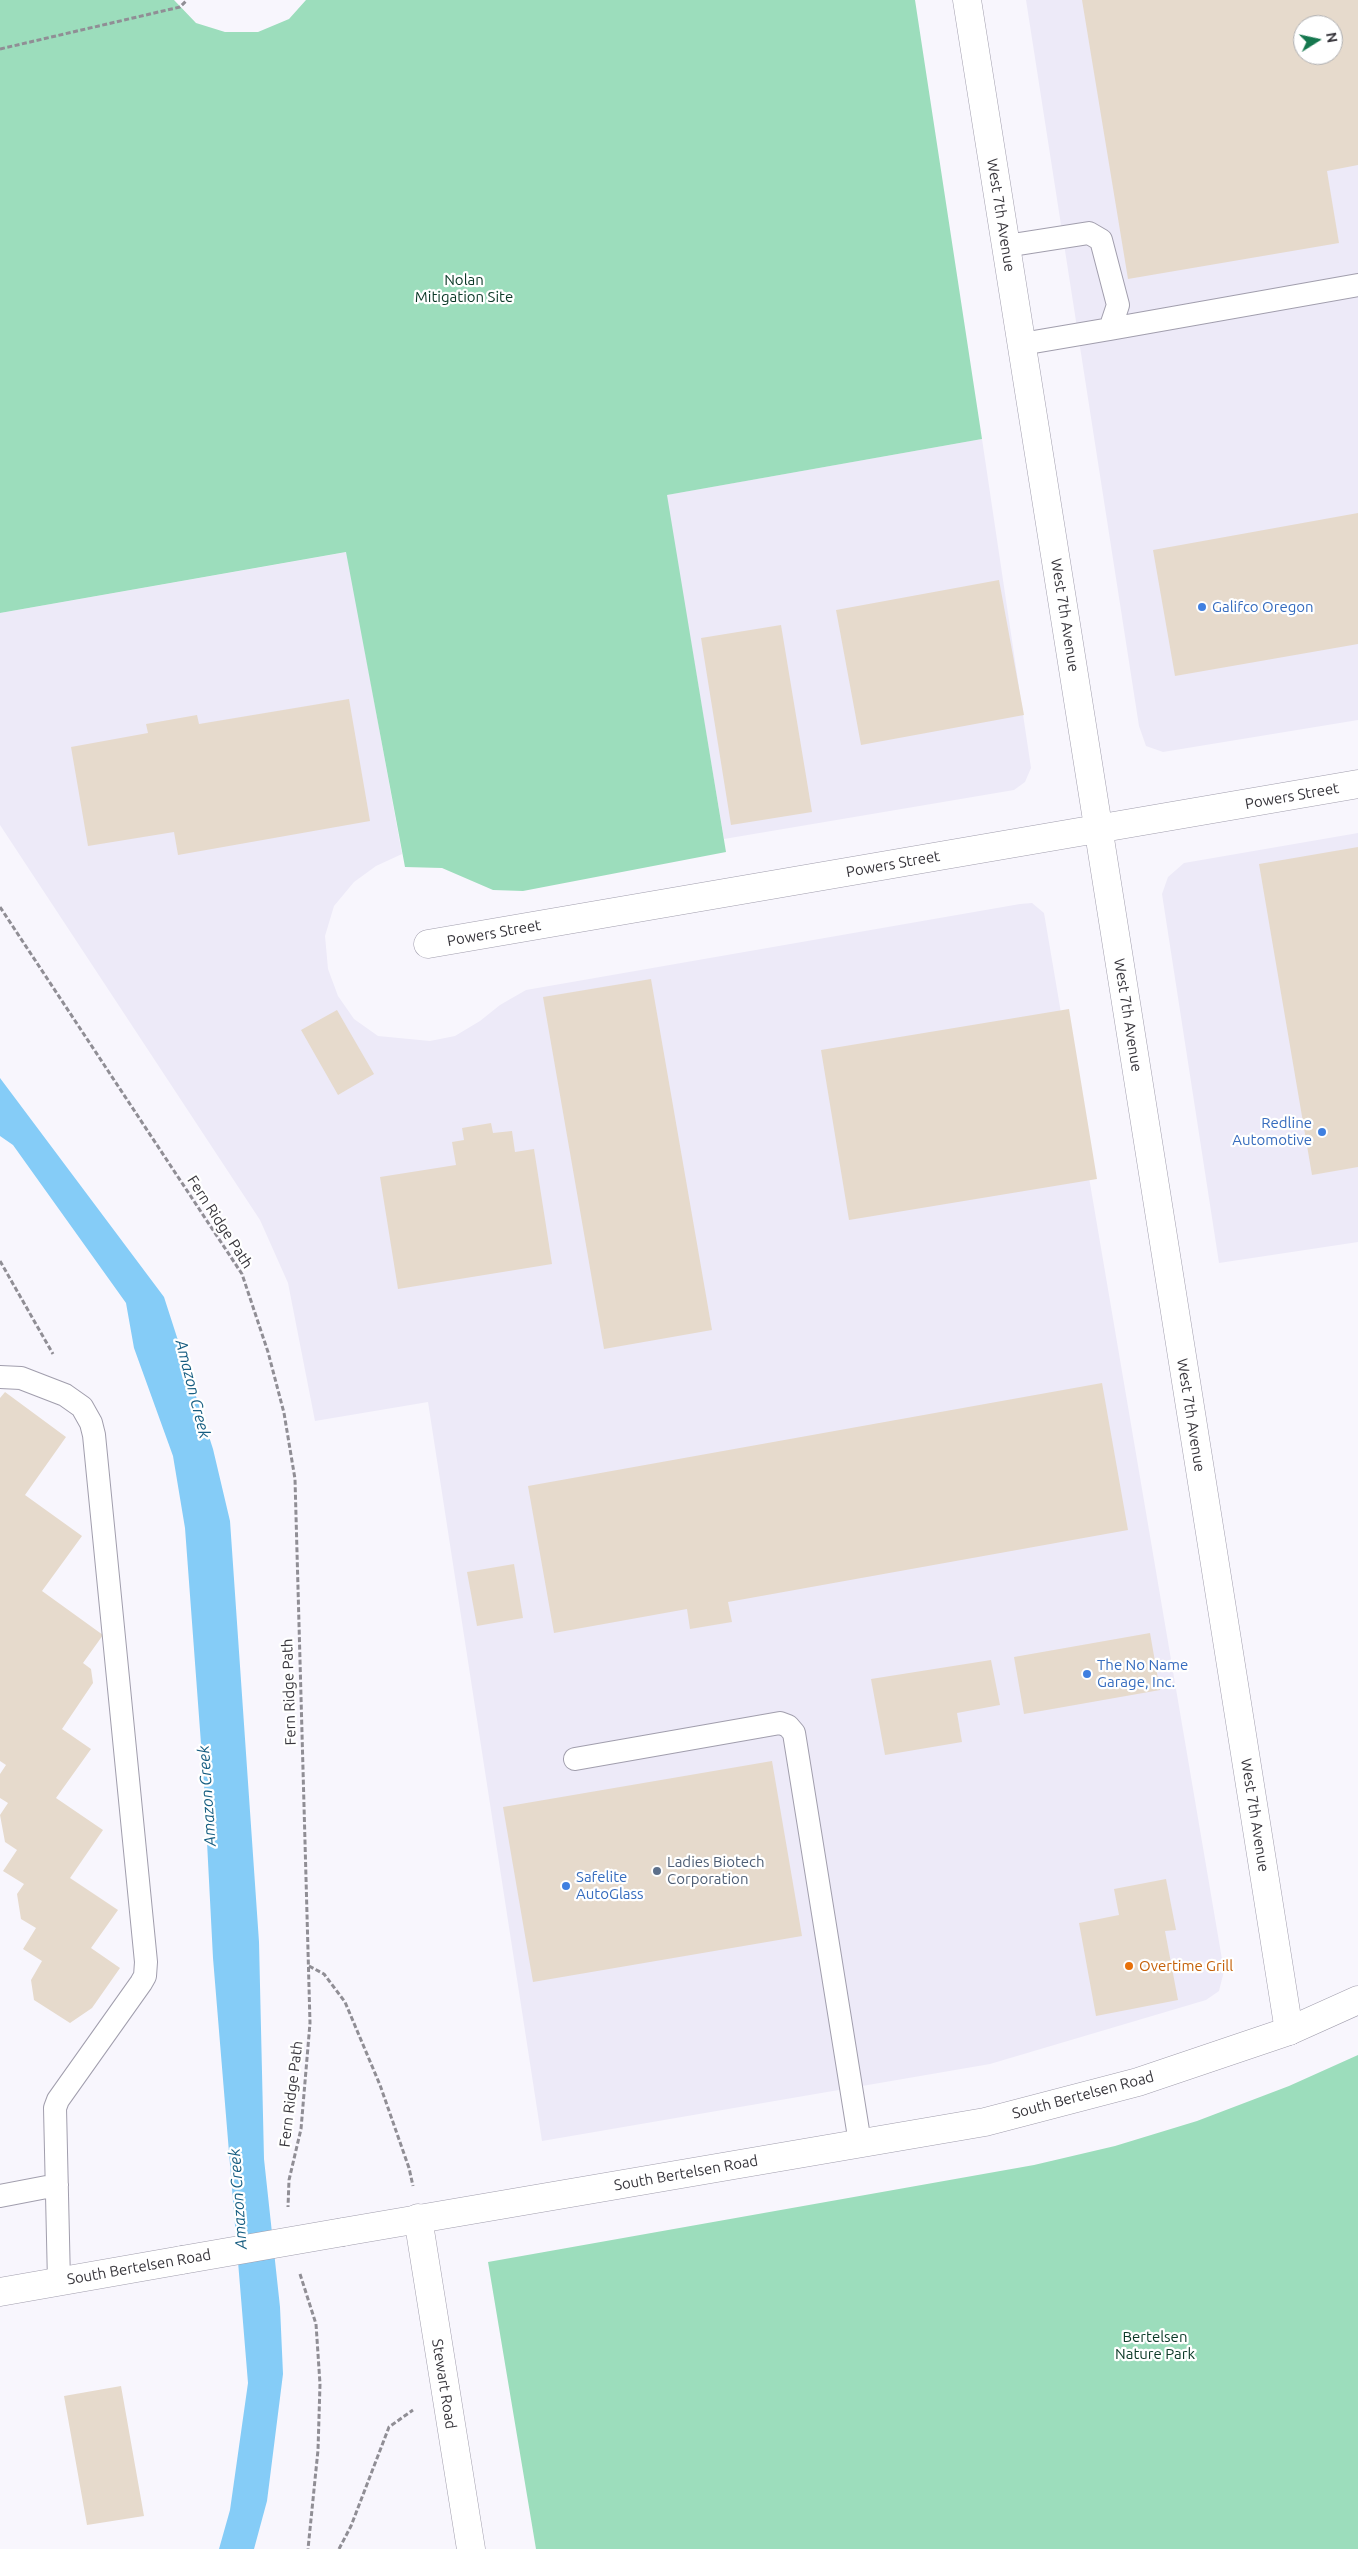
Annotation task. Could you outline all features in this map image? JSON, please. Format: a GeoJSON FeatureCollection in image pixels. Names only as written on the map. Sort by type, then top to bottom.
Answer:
{"type":"FeatureCollection","features":[{"type":"Feature","properties":{"kind":"street","name":"West 7th Avenue"},"geometry":{"type":"LineString","coordinates":[[967,0],[1289,2030]]}},
{"type":"Feature","properties":{"kind":"street","name":"Powers Street"},"geometry":{"type":"LineString","coordinates":[[428,944],[1358,784]]}},
{"type":"Feature","properties":{"kind":"street","name":"South Bertelsen Road"},"geometry":{"type":"LineString","coordinates":[[0,2292],[418,2218],[985,2122],[1138,2082],[1289,2030],[1358,2000]]}},
{"type":"Feature","properties":{"kind":"street","name":"Stewart Road"},"geometry":{"type":"LineString","coordinates":[[418,2218],[471,2549]]}},
{"type":"Feature","properties":{"kind":"lane"},"geometry":{"type":"LineString","coordinates":[[1006,246],[1089,233],[1101,240],[1118,305],[1110,329]]}},
{"type":"Feature","properties":{"kind":"lane"},"geometry":{"type":"LineString","coordinates":[[1022,344],[1358,285]]}},
{"type":"Feature","properties":{"kind":"lane"},"geometry":{"type":"LineString","coordinates":[[0,1377],[20,1378],[65,1395],[82,1407],[91,1423],[94,1435],[146,1962],[145,1976],[141,1983],[58,2100],[55,2108],[59,2282]]}},
{"type":"Feature","properties":{"kind":"lane"},"geometry":{"type":"LineString","coordinates":[[576,1759],[780,1723],[788,1726],[794,1733],[860,2143]]}},
{"type":"Feature","properties":{"kind":"lane"},"geometry":{"type":"LineString","coordinates":[[0,2196],[57,2185]]}},
{"type":"Feature","properties":{"kind":"path"},"geometry":{"type":"LineString","coordinates":[[0,49],[180,6],[187,0]]}},
{"type":"Feature","properties":{"kind":"path","name":"Fern Ridge Path"},"geometry":{"type":"LineString","coordinates":[[0,907],[242,1274],[268,1352],[284,1413],[294,1479],[310,2023],[301,2129],[289,2180],[288,2208]]}},
{"type":"Feature","properties":{"kind":"path"},"geometry":{"type":"LineString","coordinates":[[0,1262],[53,1355],[65,1395]]}},
{"type":"Feature","properties":{"kind":"path"},"geometry":{"type":"LineString","coordinates":[[309,1966],[324,1974],[345,2002],[380,2085],[409,2168],[418,2218]]}},
{"type":"Feature","properties":{"kind":"path"},"geometry":{"type":"LineString","coordinates":[[297,2266],[316,2324],[320,2384],[318,2450],[308,2549]]}},
{"type":"Feature","properties":{"kind":"path"},"geometry":{"type":"LineString","coordinates":[[339,2549],[351,2526],[389,2427],[410,2410],[447,2401]]}},
{"type":"Feature","properties":{"kind":"shaded area"},"geometry":{"type":"Polygon","coordinates":[[[1026,0],[1358,0],[1358,720],[1163,752],[1146,746],[1139,726],[1026,0]]]}},
{"type":"Feature","properties":{"kind":"shaded area"},"geometry":{"type":"Polygon","coordinates":[[[982,439],[1031,768],[1025,782],[1014,790],[724,839],[666,495],[982,439]]]}},
{"type":"Feature","properties":{"kind":"shaded area"},"geometry":{"type":"Polygon","coordinates":[[[347,552],[402,854],[376,866],[354,882],[334,906],[325,936],[328,969],[338,996],[354,1019],[378,1036],[430,1041],[455,1036],[480,1021],[500,1005],[526,990],[1020,904],[1032,903],[1044,913],[1224,1971],[1219,1991],[1206,2000],[990,2064],[542,2141],[428,1402],[315,1421],[288,1283],[260,1220],[0,825],[0,613],[347,552]]]}},
{"type":"Feature","properties":{"kind":"shaded area"},"geometry":{"type":"Polygon","coordinates":[[[1358,833],[1358,1242],[1219,1263],[1162,894],[1168,877],[1184,863],[1358,833]]]}},
{"type":"Feature","properties":{"kind":"green space","name":"Nolan Mitigation Site"},"geometry":{"type":"Polygon","coordinates":[[[0,0],[174,0],[196,23],[225,32],[258,32],[289,19],[306,0],[915,0],[982,439],[667,495],[726,852],[523,891],[493,890],[442,868],[405,867],[346,552],[0,613],[0,0]]]}},
{"type":"Feature","properties":{"kind":"green space","name":"Bertelsen Nature Park"},"geometry":{"type":"Polygon","coordinates":[[[1358,2055],[1358,2549],[536,2549],[488,2262],[1034,2165],[1115,2146],[1197,2121],[1289,2086],[1358,2055]]]}},
{"type":"Feature","properties":{"kind":"water","name":"Amazon Creek"},"geometry":{"type":"Polygon","coordinates":[[[0,1078],[164,1297],[213,1449],[230,1521],[259,1942],[264,2159],[280,2307],[283,2374],[267,2501],[254,2549],[219,2549],[230,2510],[248,2383],[213,1958],[204,1784],[185,1528],[173,1456],[134,1348],[126,1303],[13,1145],[0,1136],[0,1078]]]}},
{"type":"Feature","properties":{"kind":"building"},"geometry":{"type":"Polygon","coordinates":[[[1082,0],[1358,0],[1358,165],[1327,171],[1339,243],[1128,279],[1082,0]]]}},
{"type":"Feature","properties":{"kind":"building"},"geometry":{"type":"Polygon","coordinates":[[[1358,513],[1358,644],[1175,676],[1153,550],[1358,513]]]}},
{"type":"Feature","properties":{"kind":"building"},"geometry":{"type":"Polygon","coordinates":[[[999,580],[1024,715],[861,745],[836,610],[999,580]]]}},
{"type":"Feature","properties":{"kind":"building"},"geometry":{"type":"Polygon","coordinates":[[[781,625],[812,812],[731,825],[701,638],[781,625]]]}},
{"type":"Feature","properties":{"kind":"building"},"geometry":{"type":"Polygon","coordinates":[[[349,699],[370,821],[178,855],[174,832],[88,846],[71,747],[148,733],[146,724],[197,715],[199,724],[349,699]]]}},
{"type":"Feature","properties":{"kind":"building"},"geometry":{"type":"Polygon","coordinates":[[[1358,847],[1358,1167],[1312,1175],[1259,864],[1358,847]]]}},
{"type":"Feature","properties":{"kind":"building"},"geometry":{"type":"Polygon","coordinates":[[[651,979],[712,1330],[604,1349],[543,997],[651,979]]]}},
{"type":"Feature","properties":{"kind":"building"},"geometry":{"type":"Polygon","coordinates":[[[1069,1009],[1097,1179],[849,1220],[821,1050],[1069,1009]]]}},
{"type":"Feature","properties":{"kind":"building"},"geometry":{"type":"Polygon","coordinates":[[[337,1010],[374,1074],[338,1095],[301,1030],[337,1010]]]}},
{"type":"Feature","properties":{"kind":"building"},"geometry":{"type":"Polygon","coordinates":[[[491,1123],[493,1133],[512,1131],[515,1152],[534,1149],[552,1264],[398,1289],[380,1177],[456,1165],[452,1142],[464,1140],[462,1128],[491,1123]]]}},
{"type":"Feature","properties":{"kind":"building"},"geometry":{"type":"Polygon","coordinates":[[[1102,1383],[1128,1530],[728,1602],[732,1622],[690,1629],[687,1609],[554,1633],[528,1486],[1102,1383]]]}},
{"type":"Feature","properties":{"kind":"building"},"geometry":{"type":"Polygon","coordinates":[[[5,1392],[66,1437],[25,1495],[82,1536],[42,1591],[103,1635],[83,1663],[91,1669],[93,1683],[62,1729],[91,1749],[56,1798],[103,1830],[70,1878],[118,1910],[91,1948],[120,1968],[92,2008],[70,2023],[34,2000],[31,1980],[42,1961],[23,1949],[36,1928],[21,1919],[17,1894],[24,1884],[3,1871],[17,1850],[5,1842],[0,1815],[8,1803],[0,1798],[0,1774],[6,1765],[0,1761],[0,1398],[5,1392]]]}},
{"type":"Feature","properties":{"kind":"building"},"geometry":{"type":"Polygon","coordinates":[[[514,1564],[523,1618],[477,1626],[467,1572],[514,1564]]]}},
{"type":"Feature","properties":{"kind":"building","name":"The No Name Garage, Inc."},"geometry":{"type":"Polygon","coordinates":[[[1150,1633],[1160,1690],[1024,1714],[1014,1657],[1150,1633]]]}},
{"type":"Feature","properties":{"kind":"building"},"geometry":{"type":"Polygon","coordinates":[[[991,1660],[1000,1705],[957,1713],[962,1742],[885,1755],[871,1679],[991,1660]]]}},
{"type":"Feature","properties":{"kind":"building"},"geometry":{"type":"Polygon","coordinates":[[[772,1761],[802,1936],[533,1982],[503,1807],[772,1761]]]}},
{"type":"Feature","properties":{"kind":"building","name":"Overtime Grill"},"geometry":{"type":"Polygon","coordinates":[[[1166,1879],[1176,1930],[1165,1931],[1178,2000],[1096,2016],[1079,1923],[1119,1915],[1114,1889],[1166,1879]]]}},
{"type":"Feature","properties":{"kind":"building"},"geometry":{"type":"Polygon","coordinates":[[[121,2386],[144,2516],[87,2525],[64,2396],[121,2386]]]}},
{"type":"Feature","properties":{"kind":"place","name":"Galifco Oregon"},"geometry":{"type":"Point","coordinates":[1202,607]}},
{"type":"Feature","properties":{"kind":"place","name":"Redline Automotive"},"geometry":{"type":"Point","coordinates":[1322,1132]}},
{"type":"Feature","properties":{"kind":"place","name":"The No Name Garage, Inc."},"geometry":{"type":"Point","coordinates":[1087,1674]}},
{"type":"Feature","properties":{"kind":"place","name":"Ladies Biotech Corporation"},"geometry":{"type":"Point","coordinates":[657,1871]}},
{"type":"Feature","properties":{"kind":"place","name":"Safelite AutoGlass"},"geometry":{"type":"Point","coordinates":[566,1886]}},
{"type":"Feature","properties":{"kind":"place","name":"Overtime Grill"},"geometry":{"type":"Point","coordinates":[1129,1966]}}]}
